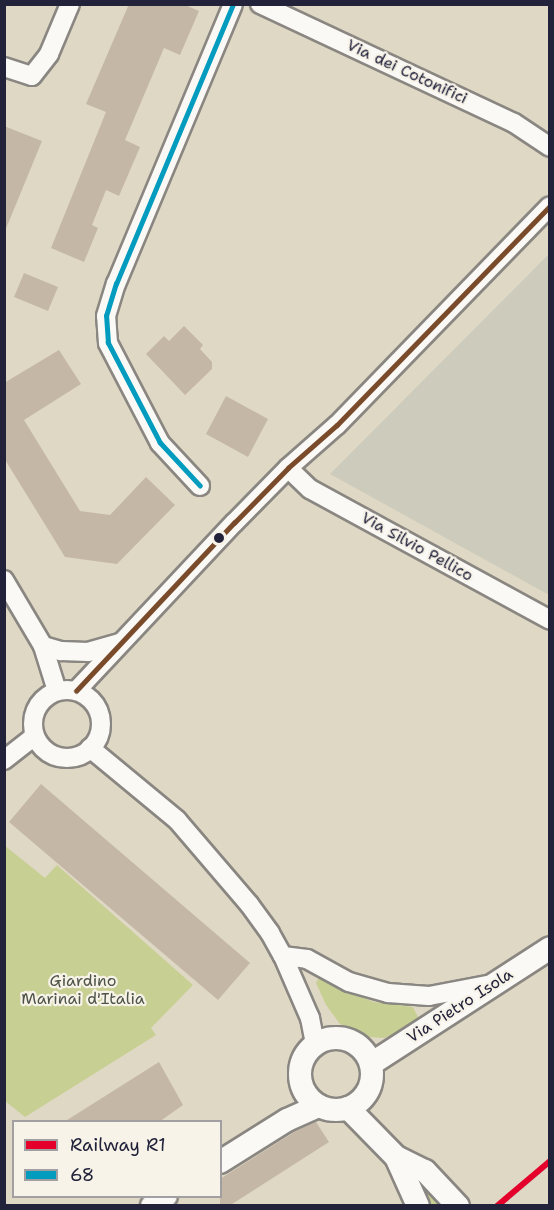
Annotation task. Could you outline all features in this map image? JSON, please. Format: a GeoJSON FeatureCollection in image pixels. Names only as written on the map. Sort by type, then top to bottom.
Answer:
{"type":"FeatureCollection","features":[{"type":"Feature","properties":{"kind":"street"},"geometry":{"type":"LineString","coordinates":[[4,67],[32,76],[49,54],[70,4]]}},
{"type":"Feature","properties":{"kind":"street"},"geometry":{"type":"LineString","coordinates":[[200,486],[160,443],[108,343],[106,316],[116,284],[233,4]]}},
{"type":"Feature","properties":{"kind":"street","name":"Via dei Cotonifici"},"geometry":{"type":"LineString","coordinates":[[260,4],[514,123],[549,147]]}},
{"type":"Feature","properties":{"kind":"street"},"geometry":{"type":"LineString","coordinates":[[76,691],[288,468],[341,420],[549,206]]}},
{"type":"Feature","properties":{"kind":"street","name":"Via Silvio Pellico"},"geometry":{"type":"LineString","coordinates":[[288,468],[310,489],[549,620]]}},
{"type":"Feature","properties":{"kind":"street"},"geometry":{"type":"LineString","coordinates":[[4,580],[43,646],[57,691]]}},
{"type":"Feature","properties":{"kind":"street"},"geometry":{"type":"LineString","coordinates":[[43,646],[62,651],[88,651],[120,643]]}},
{"type":"Feature","properties":{"kind":"street"},"geometry":{"type":"LineString","coordinates":[[57,691],[76,691],[95,704],[100,716],[101,727],[90,748],[83,754],[64,758],[46,751],[35,736],[33,722],[36,709],[45,698],[57,691]]}},
{"type":"Feature","properties":{"kind":"street"},"geometry":{"type":"LineString","coordinates":[[4,760],[35,736]]}},
{"type":"Feature","properties":{"kind":"street"},"geometry":{"type":"LineString","coordinates":[[90,748],[177,820],[249,904],[283,956],[310,1018],[315,1044]]}},
{"type":"Feature","properties":{"kind":"street","name":"Via Pietro Isola"},"geometry":{"type":"LineString","coordinates":[[371,1064],[549,948]]}},
{"type":"Feature","properties":{"kind":"street"},"geometry":{"type":"LineString","coordinates":[[283,956],[307,959],[349,982],[388,993],[429,996],[493,985]]}},
{"type":"Feature","properties":{"kind":"street"},"geometry":{"type":"LineString","coordinates":[[341,1037],[354,1042],[365,1051],[371,1064],[372,1077],[369,1090],[360,1101],[348,1108],[333,1110],[319,1106],[306,1093],[300,1076],[303,1058],[315,1044],[328,1038],[341,1037]]}},
{"type":"Feature","properties":{"kind":"street"},"geometry":{"type":"LineString","coordinates":[[222,1161],[287,1120],[319,1106]]}},
{"type":"Feature","properties":{"kind":"street"},"geometry":{"type":"LineString","coordinates":[[348,1108],[396,1157],[425,1171],[458,1206]]}},
{"type":"Feature","properties":{"kind":"street"},"geometry":{"type":"LineString","coordinates":[[396,1157],[418,1206]]}},
{"type":"Feature","properties":{"kind":"shaded area"},"geometry":{"type":"Polygon","coordinates":[[[549,254],[549,595],[330,474],[549,254]]]}},
{"type":"Feature","properties":{"kind":"green space","name":"Giardino Marinai d'Italia"},"geometry":{"type":"Polygon","coordinates":[[[4,845],[45,878],[57,865],[193,985],[151,1028],[156,1035],[25,1117],[5,1101],[4,845]]]}},
{"type":"Feature","properties":{"kind":"green space"},"geometry":{"type":"Polygon","coordinates":[[[319,978],[374,1002],[413,1007],[420,1021],[384,1038],[369,1037],[340,1024],[326,1005],[316,983],[319,978]]]}},
{"type":"Feature","properties":{"kind":"green space"},"geometry":{"type":"Polygon","coordinates":[[[421,1179],[447,1205],[432,1205],[417,1184],[421,1179]]]}},
{"type":"Feature","properties":{"kind":"building"},"geometry":{"type":"Polygon","coordinates":[[[129,4],[183,4],[199,11],[180,55],[164,48],[125,140],[140,147],[119,196],[106,190],[92,225],[98,228],[84,262],[51,248],[106,112],[86,104],[129,4]]]}},
{"type":"Feature","properties":{"kind":"building"},"geometry":{"type":"Polygon","coordinates":[[[4,126],[42,141],[5,231],[4,231],[4,126]]]}},
{"type":"Feature","properties":{"kind":"building"},"geometry":{"type":"Polygon","coordinates":[[[24,273],[58,287],[48,311],[14,297],[24,273]]]}},
{"type":"Feature","properties":{"kind":"building"},"geometry":{"type":"Polygon","coordinates":[[[184,326],[203,345],[200,349],[212,362],[212,369],[185,395],[146,354],[164,336],[169,341],[184,326]]]}},
{"type":"Feature","properties":{"kind":"building"},"geometry":{"type":"Polygon","coordinates":[[[59,350],[81,384],[24,420],[80,511],[110,515],[146,477],[175,505],[117,564],[65,557],[4,458],[4,383],[59,350]]]}},
{"type":"Feature","properties":{"kind":"building"},"geometry":{"type":"Polygon","coordinates":[[[226,396],[268,419],[248,457],[206,434],[226,396]]]}},
{"type":"Feature","properties":{"kind":"building"},"geometry":{"type":"Polygon","coordinates":[[[41,784],[250,963],[218,1000],[9,822],[41,784]]]}},
{"type":"Feature","properties":{"kind":"building"},"geometry":{"type":"Polygon","coordinates":[[[159,1062],[183,1105],[162,1120],[67,1120],[159,1062]]]}},
{"type":"Feature","properties":{"kind":"building"},"geometry":{"type":"Polygon","coordinates":[[[316,1122],[329,1142],[229,1206],[220,1206],[222,1178],[296,1131],[316,1122]]]}},
{"type":"Feature","properties":{"kind":"railway"},"geometry":{"type":"LineString","coordinates":[[497,1206],[550,1161]]}},
{"type":"Feature","properties":{"kind":"rail line","name":"R1"},"geometry":{"type":"LineString","coordinates":[[497,1206],[550,1161]]}},
{"type":"Feature","properties":{"kind":"transit line","name":"68"},"geometry":{"type":"LineString","coordinates":[[200,486],[160,443],[108,343],[106,316],[116,284],[233,4]]}},
{"type":"Feature","properties":{"kind":"transit line"},"geometry":{"type":"LineString","coordinates":[[76,691],[234,523],[288,468],[337,425],[550,206]]}}]}
